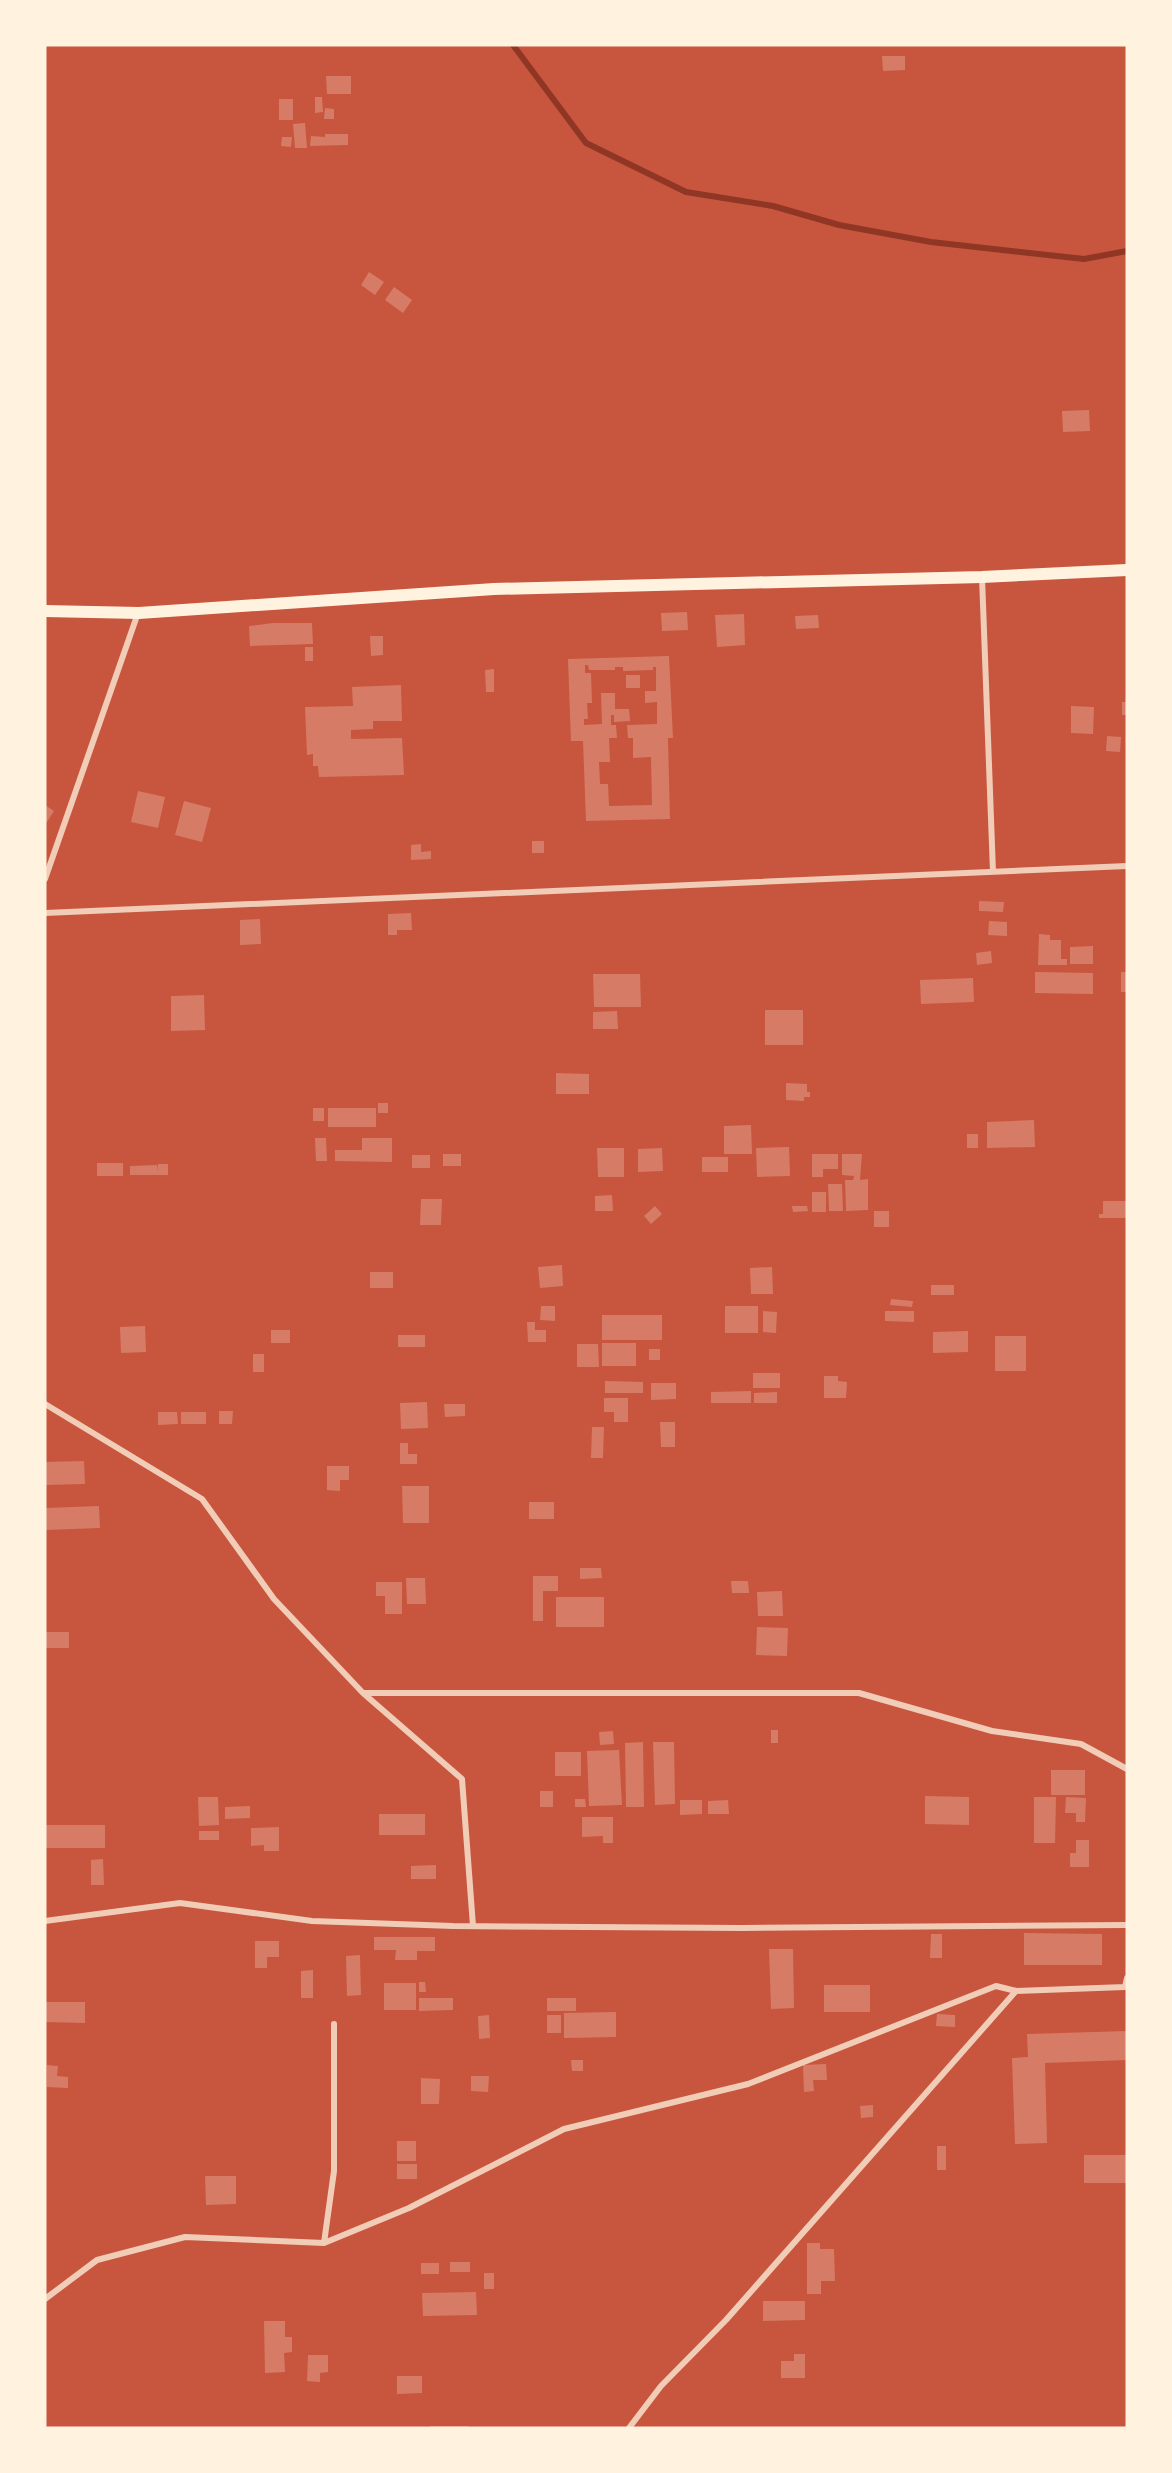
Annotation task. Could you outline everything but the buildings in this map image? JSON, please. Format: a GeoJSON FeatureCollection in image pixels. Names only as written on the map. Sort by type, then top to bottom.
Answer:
{"type":"FeatureCollection","features":[{"type":"Feature","properties":{"kind":"main road"},"geometry":{"type":"LineString","coordinates":[[45,611],[139,613],[494,589],[982,577],[1127,570]]}},
{"type":"Feature","properties":{"kind":"street"},"geometry":{"type":"LineString","coordinates":[[982,577],[993,872]]}},
{"type":"Feature","properties":{"kind":"street"},"geometry":{"type":"LineString","coordinates":[[45,879],[139,613]]}},
{"type":"Feature","properties":{"kind":"street"},"geometry":{"type":"LineString","coordinates":[[45,913],[1127,866]]}},
{"type":"Feature","properties":{"kind":"street"},"geometry":{"type":"LineString","coordinates":[[45,1404],[202,1499],[274,1599],[363,1693],[462,1779],[473,1926]]}},
{"type":"Feature","properties":{"kind":"street"},"geometry":{"type":"LineString","coordinates":[[363,1693],[859,1693],[992,1731],[1081,1744],[1127,1769]]}},
{"type":"Feature","properties":{"kind":"street"},"geometry":{"type":"LineString","coordinates":[[45,1921],[180,1903],[312,1921],[473,1926],[742,1928],[1127,1925]]}},
{"type":"Feature","properties":{"kind":"street"},"geometry":{"type":"LineString","coordinates":[[45,2299],[97,2260],[185,2237],[324,2243],[409,2208],[564,2129],[748,2084],[996,1986],[1016,1991],[1125,1987],[1127,1978]]}},
{"type":"Feature","properties":{"kind":"street"},"geometry":{"type":"LineString","coordinates":[[629,2428],[661,2386],[726,2320],[1016,1991]]}},
{"type":"Feature","properties":{"kind":"street"},"geometry":{"type":"LineString","coordinates":[[324,2243],[334,2171],[334,2024]]}},
{"type":"Feature","properties":{"kind":"waterway"},"geometry":{"type":"LineString","coordinates":[[513,45],[586,143],[686,192],[773,206],[839,225],[931,242],[1084,259],[1127,251]]}}]}
